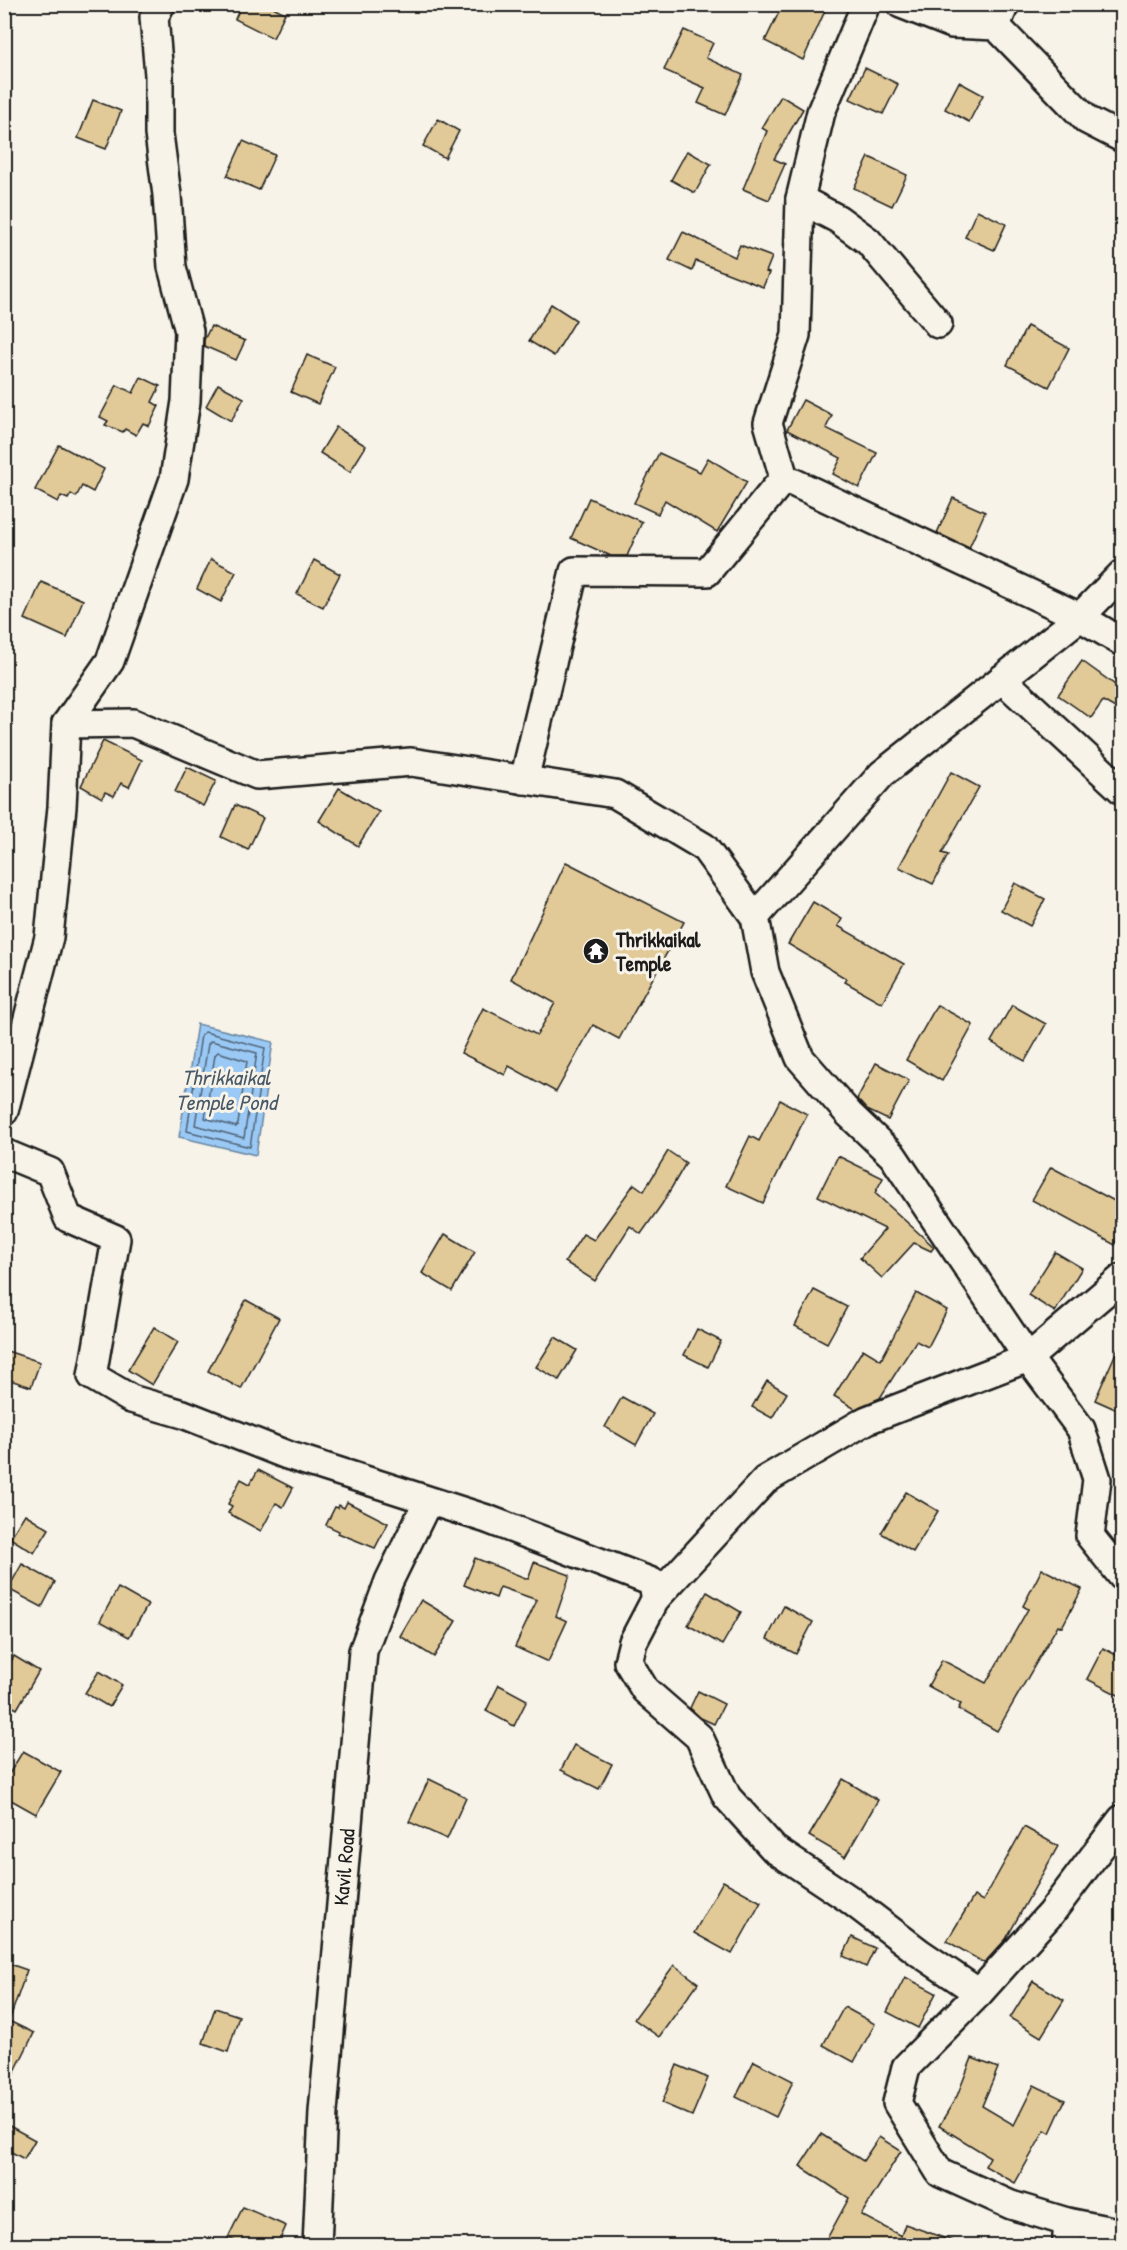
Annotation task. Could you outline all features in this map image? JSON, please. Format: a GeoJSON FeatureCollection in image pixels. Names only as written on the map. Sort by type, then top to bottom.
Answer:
{"type":"FeatureCollection","features":[{"type":"Feature","properties":{"kind":"street"},"geometry":{"type":"LineString","coordinates":[[4,1111],[49,937],[62,807],[66,724],[110,661],[174,479],[186,401],[189,331],[172,267],[159,134],[159,75],[154,17],[161,4]]}},
{"type":"Feature","properties":{"kind":"street"},"geometry":{"type":"LineString","coordinates":[[866,4],[821,112],[800,199],[796,335],[768,423],[784,478],[1080,618],[1122,642]]}},
{"type":"Feature","properties":{"kind":"street"},"geometry":{"type":"LineString","coordinates":[[901,4],[952,24],[1001,15],[1087,120],[1122,138]]}},
{"type":"Feature","properties":{"kind":"street"},"geometry":{"type":"LineString","coordinates":[[800,199],[838,219],[868,241],[938,324]]}},
{"type":"Feature","properties":{"kind":"street"},"geometry":{"type":"LineString","coordinates":[[524,780],[574,571],[707,572],[784,478]]}},
{"type":"Feature","properties":{"kind":"street"},"geometry":{"type":"LineString","coordinates":[[755,917],[882,774],[1080,618],[1122,574]]}},
{"type":"Feature","properties":{"kind":"street"},"geometry":{"type":"LineString","coordinates":[[1002,679],[1122,790]]}},
{"type":"Feature","properties":{"kind":"street"},"geometry":{"type":"LineString","coordinates":[[66,724],[133,723],[257,775],[411,762],[615,794],[704,847],[755,917],[765,972],[800,1058],[849,1114],[892,1156],[1028,1358],[1081,1429],[1097,1479],[1090,1536],[1122,1576]]}},
{"type":"Feature","properties":{"kind":"street"},"geometry":{"type":"LineString","coordinates":[[4,1153],[50,1172],[68,1218],[116,1239],[92,1376],[131,1399],[183,1414],[288,1455],[428,1502],[488,1519],[652,1582],[656,1598]]}},
{"type":"Feature","properties":{"kind":"street"},"geometry":{"type":"LineString","coordinates":[[979,1993],[920,1953],[849,1899],[774,1849],[727,1797],[707,1759],[699,1737],[645,1690],[628,1662],[633,1642],[656,1598],[765,1480],[867,1420],[1028,1358],[1122,1278]]}},
{"type":"Feature","properties":{"kind":"street","name":"Kavil Road"},"geometry":{"type":"LineString","coordinates":[[317,2246],[323,2112],[363,1651],[389,1581],[428,1502]]}},
{"type":"Feature","properties":{"kind":"street"},"geometry":{"type":"LineString","coordinates":[[1122,1819],[1051,1913],[979,1993],[906,2067],[897,2103],[940,2172],[1067,2234],[1122,2233]]}},
{"type":"Feature","properties":{"kind":"water","name":"Thrikkaikal Temple Pond"},"geometry":{"type":"Polygon","coordinates":[[[197,1024],[273,1042],[256,1155],[179,1137],[197,1024]]]}},
{"type":"Feature","properties":{"kind":"building"},"geometry":{"type":"Polygon","coordinates":[[[242,4],[267,4],[285,13],[273,38],[235,19],[242,4]]]}},
{"type":"Feature","properties":{"kind":"building"},"geometry":{"type":"Polygon","coordinates":[[[783,4],[828,4],[803,60],[765,41],[783,4]]]}},
{"type":"Feature","properties":{"kind":"building"},"geometry":{"type":"Polygon","coordinates":[[[684,30],[713,43],[706,58],[743,75],[725,115],[698,103],[705,88],[664,70],[684,30]]]}},
{"type":"Feature","properties":{"kind":"building"},"geometry":{"type":"Polygon","coordinates":[[[865,68],[898,84],[883,114],[850,99],[865,68]]]}},
{"type":"Feature","properties":{"kind":"building"},"geometry":{"type":"Polygon","coordinates":[[[959,82],[983,95],[969,122],[945,109],[959,82]]]}},
{"type":"Feature","properties":{"kind":"building"},"geometry":{"type":"Polygon","coordinates":[[[781,96],[803,109],[774,159],[785,164],[769,200],[743,189],[767,131],[762,128],[781,96]]]}},
{"type":"Feature","properties":{"kind":"building"},"geometry":{"type":"Polygon","coordinates":[[[93,100],[121,111],[106,149],[78,138],[93,100]]]}},
{"type":"Feature","properties":{"kind":"building"},"geometry":{"type":"Polygon","coordinates":[[[438,119],[459,131],[445,158],[423,146],[438,119]]]}},
{"type":"Feature","properties":{"kind":"building"},"geometry":{"type":"Polygon","coordinates":[[[243,141],[275,155],[259,190],[227,176],[243,141]]]}},
{"type":"Feature","properties":{"kind":"building"},"geometry":{"type":"Polygon","coordinates":[[[687,151],[711,164],[695,193],[671,180],[687,151]]]}},
{"type":"Feature","properties":{"kind":"building"},"geometry":{"type":"Polygon","coordinates":[[[869,157],[907,175],[892,206],[854,188],[869,157]]]}},
{"type":"Feature","properties":{"kind":"building"},"geometry":{"type":"Polygon","coordinates":[[[977,210],[1006,224],[994,250],[965,237],[977,210]]]}},
{"type":"Feature","properties":{"kind":"building"},"geometry":{"type":"Polygon","coordinates":[[[683,232],[735,257],[740,245],[772,257],[763,287],[696,261],[692,271],[669,260],[683,232]]]}},
{"type":"Feature","properties":{"kind":"building"},"geometry":{"type":"Polygon","coordinates":[[[551,304],[576,320],[554,356],[529,341],[551,304]]]}},
{"type":"Feature","properties":{"kind":"building"},"geometry":{"type":"Polygon","coordinates":[[[211,326],[245,341],[236,360],[204,346],[204,340],[211,326]]]}},
{"type":"Feature","properties":{"kind":"building"},"geometry":{"type":"Polygon","coordinates":[[[1027,326],[1069,348],[1049,387],[1007,365],[1027,326]]]}},
{"type":"Feature","properties":{"kind":"building"},"geometry":{"type":"Polygon","coordinates":[[[307,355],[335,367],[318,404],[291,392],[307,355]]]}},
{"type":"Feature","properties":{"kind":"building"},"geometry":{"type":"Polygon","coordinates":[[[141,377],[160,386],[152,402],[159,406],[149,426],[143,423],[136,435],[125,429],[123,432],[105,425],[108,421],[100,417],[117,385],[133,393],[141,377]]]}},
{"type":"Feature","properties":{"kind":"building"},"geometry":{"type":"Polygon","coordinates":[[[218,384],[244,398],[231,421],[206,406],[218,384]]]}},
{"type":"Feature","properties":{"kind":"building"},"geometry":{"type":"Polygon","coordinates":[[[803,400],[832,415],[826,428],[877,453],[859,488],[833,474],[841,458],[787,430],[803,400]]]}},
{"type":"Feature","properties":{"kind":"building"},"geometry":{"type":"Polygon","coordinates":[[[336,427],[366,446],[350,472],[320,453],[336,427]]]}},
{"type":"Feature","properties":{"kind":"building"},"geometry":{"type":"Polygon","coordinates":[[[59,445],[104,469],[93,492],[82,486],[76,497],[71,494],[68,499],[61,496],[58,502],[35,490],[59,445]]]}},
{"type":"Feature","properties":{"kind":"building"},"geometry":{"type":"Polygon","coordinates":[[[659,453],[700,472],[708,458],[747,482],[717,532],[665,500],[658,514],[634,503],[659,453]]]}},
{"type":"Feature","properties":{"kind":"building"},"geometry":{"type":"Polygon","coordinates":[[[589,498],[642,522],[627,556],[611,556],[571,538],[589,498]]]}},
{"type":"Feature","properties":{"kind":"building"},"geometry":{"type":"Polygon","coordinates":[[[953,498],[985,512],[969,548],[937,533],[953,498]]]}},
{"type":"Feature","properties":{"kind":"building"},"geometry":{"type":"Polygon","coordinates":[[[211,559],[236,572],[221,602],[197,589],[211,559]]]}},
{"type":"Feature","properties":{"kind":"building"},"geometry":{"type":"Polygon","coordinates":[[[314,560],[340,574],[323,607],[297,594],[314,560]]]}},
{"type":"Feature","properties":{"kind":"building"},"geometry":{"type":"Polygon","coordinates":[[[41,582],[83,600],[67,638],[25,619],[41,582]]]}},
{"type":"Feature","properties":{"kind":"building"},"geometry":{"type":"Polygon","coordinates":[[[1082,661],[1122,690],[1122,712],[1103,701],[1091,718],[1058,695],[1082,661]]]}},
{"type":"Feature","properties":{"kind":"building"},"geometry":{"type":"Polygon","coordinates":[[[103,741],[142,760],[129,787],[121,783],[114,796],[105,792],[102,798],[81,786],[103,741]]]}},
{"type":"Feature","properties":{"kind":"building"},"geometry":{"type":"Polygon","coordinates":[[[187,767],[216,781],[203,806],[175,792],[187,767]]]}},
{"type":"Feature","properties":{"kind":"building"},"geometry":{"type":"Polygon","coordinates":[[[951,772],[979,787],[942,853],[948,855],[933,884],[899,867],[951,772]]]}},
{"type":"Feature","properties":{"kind":"building"},"geometry":{"type":"Polygon","coordinates":[[[339,788],[379,812],[358,846],[319,821],[339,788]]]}},
{"type":"Feature","properties":{"kind":"building"},"geometry":{"type":"Polygon","coordinates":[[[235,805],[263,818],[248,850],[221,837],[235,805]]]}},
{"type":"Feature","properties":{"kind":"building","name":"Thrikkaikal Temple"},"geometry":{"type":"Polygon","coordinates":[[[566,862],[684,922],[619,1039],[593,1025],[556,1092],[509,1066],[505,1075],[461,1053],[483,1008],[537,1035],[555,1003],[511,979],[566,862]]]}},
{"type":"Feature","properties":{"kind":"building"},"geometry":{"type":"Polygon","coordinates":[[[1015,883],[1045,899],[1030,926],[1001,910],[1015,883]]]}},
{"type":"Feature","properties":{"kind":"building"},"geometry":{"type":"Polygon","coordinates":[[[813,902],[842,919],[838,926],[904,964],[882,1003],[845,982],[847,979],[788,944],[813,902]]]}},
{"type":"Feature","properties":{"kind":"building"},"geometry":{"type":"Polygon","coordinates":[[[937,1005],[973,1025],[942,1081],[906,1060],[937,1005]]]}},
{"type":"Feature","properties":{"kind":"building"},"geometry":{"type":"Polygon","coordinates":[[[1012,1005],[1046,1024],[1025,1061],[991,1042],[1012,1005]]]}},
{"type":"Feature","properties":{"kind":"building"},"geometry":{"type":"Polygon","coordinates":[[[876,1063],[909,1080],[888,1120],[867,1110],[857,1099],[876,1063]]]}},
{"type":"Feature","properties":{"kind":"building"},"geometry":{"type":"Polygon","coordinates":[[[780,1100],[807,1114],[763,1203],[726,1186],[750,1136],[759,1141],[780,1100]]]}},
{"type":"Feature","properties":{"kind":"building"},"geometry":{"type":"Polygon","coordinates":[[[668,1151],[686,1163],[641,1234],[630,1226],[595,1281],[565,1262],[583,1234],[594,1240],[634,1184],[644,1191],[668,1151]]]}},
{"type":"Feature","properties":{"kind":"building"},"geometry":{"type":"Polygon","coordinates":[[[838,1156],[883,1178],[875,1193],[934,1247],[931,1251],[914,1243],[882,1278],[860,1258],[885,1229],[818,1196],[838,1156]]]}},
{"type":"Feature","properties":{"kind":"building"},"geometry":{"type":"Polygon","coordinates":[[[1051,1167],[1122,1205],[1122,1231],[1115,1245],[1032,1200],[1051,1167]]]}},
{"type":"Feature","properties":{"kind":"building"},"geometry":{"type":"Polygon","coordinates":[[[445,1234],[475,1252],[452,1291],[422,1273],[445,1234]]]}},
{"type":"Feature","properties":{"kind":"building"},"geometry":{"type":"Polygon","coordinates":[[[1055,1252],[1082,1268],[1055,1312],[1028,1295],[1055,1252]]]}},
{"type":"Feature","properties":{"kind":"building"},"geometry":{"type":"Polygon","coordinates":[[[814,1290],[847,1307],[827,1343],[795,1326],[814,1290]]]}},
{"type":"Feature","properties":{"kind":"building"},"geometry":{"type":"Polygon","coordinates":[[[916,1293],[947,1310],[928,1347],[916,1341],[880,1398],[855,1409],[834,1396],[863,1349],[881,1360],[916,1293]]]}},
{"type":"Feature","properties":{"kind":"building"},"geometry":{"type":"Polygon","coordinates":[[[246,1300],[279,1318],[241,1389],[208,1371],[246,1300]]]}},
{"type":"Feature","properties":{"kind":"building"},"geometry":{"type":"Polygon","coordinates":[[[154,1327],[178,1342],[152,1385],[128,1370],[154,1327]]]}},
{"type":"Feature","properties":{"kind":"building"},"geometry":{"type":"Polygon","coordinates":[[[697,1329],[721,1341],[708,1367],[684,1355],[697,1329]]]}},
{"type":"Feature","properties":{"kind":"building"},"geometry":{"type":"Polygon","coordinates":[[[555,1337],[577,1350],[559,1380],[536,1367],[555,1337]]]}},
{"type":"Feature","properties":{"kind":"building"},"geometry":{"type":"Polygon","coordinates":[[[1122,1339],[1122,1412],[1095,1400],[1122,1339]]]}},
{"type":"Feature","properties":{"kind":"building"},"geometry":{"type":"Polygon","coordinates":[[[4,1350],[40,1362],[31,1387],[4,1378],[4,1350]]]}},
{"type":"Feature","properties":{"kind":"building"},"geometry":{"type":"Polygon","coordinates":[[[767,1381],[787,1393],[772,1418],[752,1407],[767,1381]]]}},
{"type":"Feature","properties":{"kind":"building"},"geometry":{"type":"Polygon","coordinates":[[[622,1397],[653,1414],[636,1445],[605,1427],[622,1397]]]}},
{"type":"Feature","properties":{"kind":"building"},"geometry":{"type":"Polygon","coordinates":[[[258,1470],[293,1488],[283,1507],[276,1503],[261,1531],[228,1513],[232,1506],[228,1504],[241,1479],[250,1484],[258,1470]]]}},
{"type":"Feature","properties":{"kind":"building"},"geometry":{"type":"Polygon","coordinates":[[[906,1492],[938,1511],[913,1552],[881,1533],[906,1492]]]}},
{"type":"Feature","properties":{"kind":"building"},"geometry":{"type":"Polygon","coordinates":[[[347,1502],[388,1523],[375,1548],[338,1533],[339,1531],[326,1525],[335,1507],[338,1508],[339,1505],[344,1508],[347,1502]]]}},
{"type":"Feature","properties":{"kind":"building"},"geometry":{"type":"Polygon","coordinates":[[[25,1514],[49,1529],[34,1553],[10,1538],[25,1514]]]}},
{"type":"Feature","properties":{"kind":"building"},"geometry":{"type":"Polygon","coordinates":[[[475,1558],[528,1579],[534,1562],[570,1575],[556,1616],[567,1621],[548,1662],[515,1647],[537,1600],[500,1587],[496,1598],[464,1585],[475,1558]]]}},
{"type":"Feature","properties":{"kind":"building"},"geometry":{"type":"Polygon","coordinates":[[[22,1564],[55,1582],[42,1607],[8,1589],[22,1564]]]}},
{"type":"Feature","properties":{"kind":"building"},"geometry":{"type":"Polygon","coordinates":[[[1042,1569],[1082,1589],[1062,1627],[1058,1625],[997,1731],[958,1709],[961,1704],[928,1686],[942,1660],[986,1683],[1028,1609],[1023,1606],[1042,1569]]]}},
{"type":"Feature","properties":{"kind":"building"},"geometry":{"type":"Polygon","coordinates":[[[118,1588],[148,1605],[129,1637],[100,1621],[118,1588]]]}},
{"type":"Feature","properties":{"kind":"building"},"geometry":{"type":"Polygon","coordinates":[[[707,1592],[741,1612],[722,1645],[688,1625],[707,1592]]]}},
{"type":"Feature","properties":{"kind":"building"},"geometry":{"type":"Polygon","coordinates":[[[421,1600],[456,1621],[434,1657],[400,1636],[421,1600]]]}},
{"type":"Feature","properties":{"kind":"building"},"geometry":{"type":"Polygon","coordinates":[[[784,1606],[813,1622],[796,1654],[767,1639],[784,1606]]]}},
{"type":"Feature","properties":{"kind":"building"},"geometry":{"type":"Polygon","coordinates":[[[1103,1648],[1122,1658],[1122,1697],[1087,1679],[1103,1648]]]}},
{"type":"Feature","properties":{"kind":"building"},"geometry":{"type":"Polygon","coordinates":[[[14,1656],[39,1671],[17,1709],[4,1702],[4,1673],[14,1656]]]}},
{"type":"Feature","properties":{"kind":"building"},"geometry":{"type":"Polygon","coordinates":[[[99,1671],[122,1685],[109,1707],[85,1693],[99,1671]]]}},
{"type":"Feature","properties":{"kind":"building"},"geometry":{"type":"Polygon","coordinates":[[[499,1685],[527,1700],[514,1726],[486,1711],[499,1685]]]}},
{"type":"Feature","properties":{"kind":"building"},"geometry":{"type":"Polygon","coordinates":[[[698,1691],[724,1704],[714,1724],[701,1718],[690,1708],[698,1691]]]}},
{"type":"Feature","properties":{"kind":"building"},"geometry":{"type":"Polygon","coordinates":[[[574,1745],[612,1764],[599,1789],[561,1770],[574,1745]]]}},
{"type":"Feature","properties":{"kind":"building"},"geometry":{"type":"Polygon","coordinates":[[[23,1751],[61,1772],[36,1814],[4,1796],[4,1782],[23,1751]]]}},
{"type":"Feature","properties":{"kind":"building"},"geometry":{"type":"Polygon","coordinates":[[[429,1779],[466,1797],[447,1839],[409,1822],[429,1779]]]}},
{"type":"Feature","properties":{"kind":"building"},"geometry":{"type":"Polygon","coordinates":[[[843,1779],[878,1800],[845,1857],[809,1836],[843,1779]]]}},
{"type":"Feature","properties":{"kind":"building"},"geometry":{"type":"Polygon","coordinates":[[[1024,1827],[1058,1846],[1006,1939],[984,1963],[947,1941],[974,1896],[983,1901],[1024,1827]]]}},
{"type":"Feature","properties":{"kind":"building"},"geometry":{"type":"Polygon","coordinates":[[[723,1881],[761,1902],[732,1954],[694,1933],[723,1881]]]}},
{"type":"Feature","properties":{"kind":"building"},"geometry":{"type":"Polygon","coordinates":[[[852,1937],[875,1948],[866,1967],[843,1956],[852,1937]]]}},
{"type":"Feature","properties":{"kind":"building"},"geometry":{"type":"Polygon","coordinates":[[[4,1962],[27,1970],[9,2021],[34,2033],[4,2093],[4,1962]]]}},
{"type":"Feature","properties":{"kind":"building"},"geometry":{"type":"Polygon","coordinates":[[[674,1965],[698,1983],[659,2037],[634,2019],[674,1965]]]}},
{"type":"Feature","properties":{"kind":"building"},"geometry":{"type":"Polygon","coordinates":[[[905,1977],[936,1993],[918,2028],[887,2012],[905,1977]]]}},
{"type":"Feature","properties":{"kind":"building"},"geometry":{"type":"Polygon","coordinates":[[[1033,1981],[1064,2000],[1041,2037],[1010,2018],[1033,1981]]]}},
{"type":"Feature","properties":{"kind":"building"},"geometry":{"type":"Polygon","coordinates":[[[844,2007],[875,2024],[854,2062],[823,2045],[844,2007]]]}},
{"type":"Feature","properties":{"kind":"building"},"geometry":{"type":"Polygon","coordinates":[[[215,2008],[239,2016],[228,2052],[203,2043],[215,2008]]]}},
{"type":"Feature","properties":{"kind":"building"},"geometry":{"type":"Polygon","coordinates":[[[972,2058],[998,2068],[982,2106],[1014,2125],[1034,2085],[1065,2100],[1050,2133],[1045,2130],[1015,2183],[985,2166],[990,2157],[939,2126],[957,2096],[972,2058]]]}},
{"type":"Feature","properties":{"kind":"building"},"geometry":{"type":"Polygon","coordinates":[[[754,2061],[793,2081],[776,2117],[736,2097],[754,2061]]]}},
{"type":"Feature","properties":{"kind":"building"},"geometry":{"type":"Polygon","coordinates":[[[677,2065],[708,2078],[692,2116],[662,2103],[677,2065]]]}},
{"type":"Feature","properties":{"kind":"building"},"geometry":{"type":"Polygon","coordinates":[[[4,2123],[35,2140],[24,2159],[4,2148],[4,2123]]]}},
{"type":"Feature","properties":{"kind":"building"},"geometry":{"type":"Polygon","coordinates":[[[821,2134],[863,2161],[879,2137],[901,2151],[861,2215],[901,2236],[905,2224],[958,2243],[958,2246],[823,2246],[849,2198],[800,2166],[821,2134]]]}},
{"type":"Feature","properties":{"kind":"building"},"geometry":{"type":"Polygon","coordinates":[[[243,2207],[286,2226],[277,2246],[246,2246],[228,2238],[243,2207]]]}},
{"type":"Feature","properties":{"kind":"place","name":"Thrikkaikal Temple"},"geometry":{"type":"Point","coordinates":[596,951]}}]}
